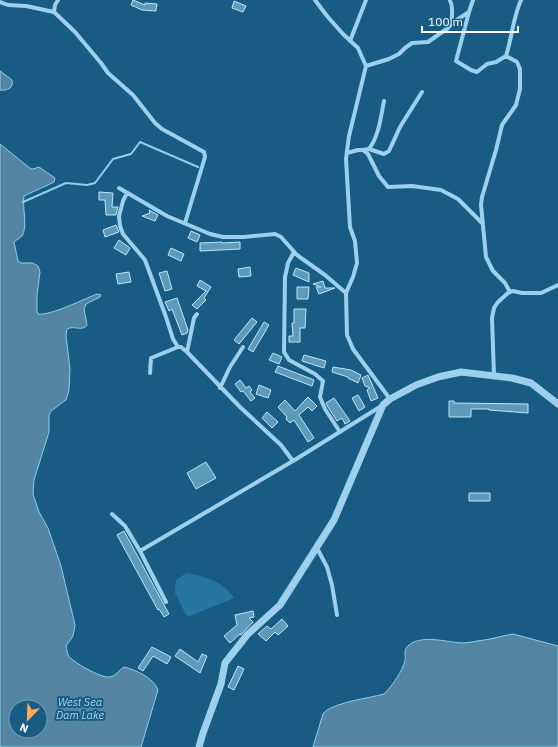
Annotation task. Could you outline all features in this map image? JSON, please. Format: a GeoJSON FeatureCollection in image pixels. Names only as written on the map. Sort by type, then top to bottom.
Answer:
{"type":"FeatureCollection","features":[{"type":"Feature","properties":{"kind":"street"},"geometry":{"type":"LineString","coordinates":[[54,12],[55,5],[58,0]]}},
{"type":"Feature","properties":{"kind":"street"},"geometry":{"type":"LineString","coordinates":[[315,0],[343,34],[358,48],[366,66],[349,136],[347,153],[347,189],[350,227],[355,241],[357,263],[346,293],[347,335],[353,349],[390,399]]}},
{"type":"Feature","properties":{"kind":"street"},"geometry":{"type":"LineString","coordinates":[[350,41],[366,0]]}},
{"type":"Feature","properties":{"kind":"street"},"geometry":{"type":"LineString","coordinates":[[473,0],[456,61],[477,72],[487,64],[496,62],[506,56],[512,39],[514,23],[521,0]]}},
{"type":"Feature","properties":{"kind":"street"},"geometry":{"type":"LineString","coordinates":[[450,1],[452,4],[452,23]]}},
{"type":"Feature","properties":{"kind":"street"},"geometry":{"type":"LineString","coordinates":[[0,2],[54,12],[83,41],[108,73],[133,95],[155,123],[162,129],[204,152],[205,157],[185,223]]}},
{"type":"Feature","properties":{"kind":"street"},"geometry":{"type":"LineString","coordinates":[[366,66],[389,59],[399,54],[412,43],[428,42],[469,12]]}},
{"type":"Feature","properties":{"kind":"street"},"geometry":{"type":"LineString","coordinates":[[506,56],[517,62],[520,70],[520,89],[516,105],[502,125],[482,196],[481,205],[486,257],[492,271],[505,283],[510,292]]}},
{"type":"Feature","properties":{"kind":"street"},"geometry":{"type":"LineString","coordinates":[[369,148],[384,154],[389,151],[400,127],[422,92]]}},
{"type":"Feature","properties":{"kind":"street"},"geometry":{"type":"LineString","coordinates":[[347,153],[369,148],[373,144],[384,101]]}},
{"type":"Feature","properties":{"kind":"street"},"geometry":{"type":"LineString","coordinates":[[363,150],[368,154],[379,176],[388,187],[412,186],[442,190],[458,199],[482,224]]}},
{"type":"Feature","properties":{"kind":"street"},"geometry":{"type":"LineString","coordinates":[[119,188],[167,216],[210,234],[223,237],[275,234],[281,237],[294,252],[346,293]]}},
{"type":"Feature","properties":{"kind":"street"},"geometry":{"type":"LineString","coordinates":[[126,192],[119,216],[120,226],[123,234],[146,260],[173,339],[178,347],[181,347],[187,352],[220,388],[281,445],[293,461]]}},
{"type":"Feature","properties":{"kind":"street"},"geometry":{"type":"LineString","coordinates":[[294,252],[288,263],[285,278],[284,352],[289,360],[315,374],[323,381],[320,397],[325,409],[340,432]]}},
{"type":"Feature","properties":{"kind":"street"},"geometry":{"type":"LineString","coordinates":[[494,375],[492,318],[494,308],[498,302],[513,291],[522,293],[541,293],[558,285]]}},
{"type":"Feature","properties":{"kind":"street"},"geometry":{"type":"LineString","coordinates":[[187,352],[194,318],[197,314]]}},
{"type":"Feature","properties":{"kind":"street"},"geometry":{"type":"LineString","coordinates":[[150,373],[151,358],[178,347]]}},
{"type":"Feature","properties":{"kind":"street"},"geometry":{"type":"LineString","coordinates":[[220,388],[230,367],[243,347]]}},
{"type":"Feature","properties":{"kind":"street"},"geometry":{"type":"LineString","coordinates":[[140,551],[293,461],[383,405],[390,399],[416,386],[438,378],[461,372],[512,378],[531,383],[558,404]]}},
{"type":"Feature","properties":{"kind":"street"},"geometry":{"type":"LineString","coordinates":[[199,747],[220,684],[225,663],[247,635],[280,605],[316,547],[338,511],[383,405]]}},
{"type":"Feature","properties":{"kind":"street"},"geometry":{"type":"LineString","coordinates":[[112,514],[125,526],[140,551],[166,602]]}},
{"type":"Feature","properties":{"kind":"street"},"geometry":{"type":"LineString","coordinates":[[316,547],[327,567],[332,585],[337,615]]}},
{"type":"Feature","properties":{"kind":"shaded area"},"geometry":{"type":"Polygon","coordinates":[[[186,573],[200,576],[219,584],[230,592],[234,598],[190,616],[186,615],[175,593],[176,580],[186,573]]]}},
{"type":"Feature","properties":{"kind":"water"},"geometry":{"type":"Polygon","coordinates":[[[0,71],[12,80],[11,87],[5,90],[0,90],[0,71]]]}},
{"type":"Feature","properties":{"kind":"water","name":"West Sea Dam Lake"},"geometry":{"type":"Polygon","coordinates":[[[0,144],[31,169],[39,167],[55,178],[54,182],[24,196],[25,228],[22,236],[14,242],[18,261],[21,263],[33,263],[38,266],[40,272],[37,295],[38,314],[59,310],[97,294],[101,295],[100,297],[86,304],[84,309],[87,325],[85,327],[67,329],[66,336],[70,369],[69,390],[66,400],[51,411],[49,415],[49,432],[34,480],[33,494],[39,512],[48,528],[61,566],[75,625],[73,636],[66,646],[68,654],[81,665],[105,677],[113,676],[124,667],[134,670],[149,678],[158,690],[141,747],[0,747],[0,144]]]}},
{"type":"Feature","properties":{"kind":"water"},"geometry":{"type":"Polygon","coordinates":[[[513,634],[558,646],[558,747],[313,747],[323,714],[327,710],[351,701],[384,694],[399,674],[404,665],[406,649],[413,642],[419,640],[434,640],[465,643],[513,634]]]}},
{"type":"Feature","properties":{"kind":"building"},"geometry":{"type":"Polygon","coordinates":[[[133,0],[145,5],[145,3],[157,4],[156,11],[142,10],[131,5],[133,0]]]}},
{"type":"Feature","properties":{"kind":"building"},"geometry":{"type":"Polygon","coordinates":[[[234,1],[246,6],[243,12],[232,8],[234,1]]]}},
{"type":"Feature","properties":{"kind":"building"},"geometry":{"type":"Polygon","coordinates":[[[99,192],[113,193],[112,207],[118,207],[116,215],[106,215],[105,200],[99,200],[99,192]]]}},
{"type":"Feature","properties":{"kind":"building"},"geometry":{"type":"Polygon","coordinates":[[[149,210],[158,215],[155,221],[142,216],[150,213],[149,210]]]}},
{"type":"Feature","properties":{"kind":"building"},"geometry":{"type":"Polygon","coordinates":[[[116,225],[119,232],[105,237],[103,230],[116,225]]]}},
{"type":"Feature","properties":{"kind":"building"},"geometry":{"type":"Polygon","coordinates":[[[191,231],[200,235],[197,242],[188,238],[191,231]]]}},
{"type":"Feature","properties":{"kind":"building"},"geometry":{"type":"Polygon","coordinates":[[[119,240],[130,248],[126,255],[114,248],[119,240]]]}},
{"type":"Feature","properties":{"kind":"building"},"geometry":{"type":"Polygon","coordinates":[[[240,242],[240,249],[200,251],[200,243],[240,242]]]}},
{"type":"Feature","properties":{"kind":"building"},"geometry":{"type":"Polygon","coordinates":[[[171,248],[184,254],[181,261],[168,255],[171,248]]]}},
{"type":"Feature","properties":{"kind":"building"},"geometry":{"type":"Polygon","coordinates":[[[250,267],[251,276],[239,277],[238,269],[250,267]]]}},
{"type":"Feature","properties":{"kind":"building"},"geometry":{"type":"Polygon","coordinates":[[[296,268],[309,273],[309,282],[293,275],[296,268]]]}},
{"type":"Feature","properties":{"kind":"building"},"geometry":{"type":"Polygon","coordinates":[[[167,271],[172,289],[165,291],[159,273],[167,271]]]}},
{"type":"Feature","properties":{"kind":"building"},"geometry":{"type":"Polygon","coordinates":[[[129,272],[131,282],[118,284],[116,274],[129,272]]]}},
{"type":"Feature","properties":{"kind":"building"},"geometry":{"type":"Polygon","coordinates":[[[200,280],[211,287],[204,298],[206,300],[197,309],[192,305],[206,291],[197,286],[200,280]]]}},
{"type":"Feature","properties":{"kind":"building"},"geometry":{"type":"Polygon","coordinates":[[[323,281],[325,288],[335,288],[319,294],[316,287],[321,287],[313,284],[323,281]]]}},
{"type":"Feature","properties":{"kind":"building"},"geometry":{"type":"Polygon","coordinates":[[[297,287],[309,287],[308,299],[297,299],[297,287]]]}},
{"type":"Feature","properties":{"kind":"building"},"geometry":{"type":"Polygon","coordinates":[[[177,298],[188,330],[187,333],[182,335],[172,309],[169,311],[165,302],[177,298]]]}},
{"type":"Feature","properties":{"kind":"building"},"geometry":{"type":"Polygon","coordinates":[[[294,309],[306,309],[305,328],[300,328],[300,342],[289,342],[289,336],[293,336],[292,323],[294,323],[294,309]]]}},
{"type":"Feature","properties":{"kind":"building"},"geometry":{"type":"Polygon","coordinates":[[[252,318],[257,322],[239,344],[234,340],[252,318]]]}},
{"type":"Feature","properties":{"kind":"building"},"geometry":{"type":"Polygon","coordinates":[[[264,322],[269,325],[253,352],[248,349],[264,322]]]}},
{"type":"Feature","properties":{"kind":"building"},"geometry":{"type":"Polygon","coordinates":[[[273,353],[282,357],[279,364],[269,360],[273,353]]]}},
{"type":"Feature","properties":{"kind":"building"},"geometry":{"type":"Polygon","coordinates":[[[304,355],[326,361],[324,368],[302,361],[304,355]]]}},
{"type":"Feature","properties":{"kind":"building"},"geometry":{"type":"Polygon","coordinates":[[[278,366],[314,380],[312,386],[275,372],[278,366]]]}},
{"type":"Feature","properties":{"kind":"building"},"geometry":{"type":"Polygon","coordinates":[[[333,367],[351,370],[361,375],[358,383],[348,377],[332,372],[333,367]]]}},
{"type":"Feature","properties":{"kind":"building"},"geometry":{"type":"Polygon","coordinates":[[[368,375],[378,398],[371,401],[367,390],[370,388],[365,386],[362,378],[368,375]]]}},
{"type":"Feature","properties":{"kind":"building"},"geometry":{"type":"Polygon","coordinates":[[[240,380],[246,388],[249,386],[252,390],[250,392],[255,398],[251,401],[235,384],[240,380]]]}},
{"type":"Feature","properties":{"kind":"building"},"geometry":{"type":"Polygon","coordinates":[[[259,385],[271,390],[268,398],[256,394],[259,385]]]}},
{"type":"Feature","properties":{"kind":"building"},"geometry":{"type":"Polygon","coordinates":[[[358,395],[365,407],[359,411],[352,398],[358,395]]]}},
{"type":"Feature","properties":{"kind":"building"},"geometry":{"type":"Polygon","coordinates":[[[308,397],[317,406],[312,411],[308,407],[299,415],[314,438],[308,442],[294,420],[290,423],[278,407],[285,400],[295,411],[308,397]]]}},
{"type":"Feature","properties":{"kind":"building"},"geometry":{"type":"Polygon","coordinates":[[[334,398],[350,421],[345,424],[342,418],[337,421],[326,403],[334,398]]]}},
{"type":"Feature","properties":{"kind":"building"},"geometry":{"type":"Polygon","coordinates":[[[449,401],[454,401],[454,403],[528,404],[528,413],[489,409],[471,409],[471,417],[449,417],[449,401]]]}},
{"type":"Feature","properties":{"kind":"building"},"geometry":{"type":"Polygon","coordinates":[[[267,412],[278,422],[272,428],[262,418],[267,412]]]}},
{"type":"Feature","properties":{"kind":"building"},"geometry":{"type":"Polygon","coordinates":[[[206,462],[216,478],[196,489],[187,473],[206,462]]]}},
{"type":"Feature","properties":{"kind":"building"},"geometry":{"type":"Polygon","coordinates":[[[469,493],[490,493],[490,501],[469,501],[469,493]]]}},
{"type":"Feature","properties":{"kind":"building"},"geometry":{"type":"Polygon","coordinates":[[[124,531],[169,614],[164,617],[159,609],[158,610],[117,535],[124,531]]]}},
{"type":"Feature","properties":{"kind":"building"},"geometry":{"type":"Polygon","coordinates":[[[253,611],[254,617],[249,618],[253,622],[241,635],[240,634],[230,643],[224,636],[237,625],[235,615],[253,611]]]}},
{"type":"Feature","properties":{"kind":"building"},"geometry":{"type":"Polygon","coordinates":[[[282,619],[288,626],[278,635],[275,632],[266,641],[258,634],[267,626],[271,629],[282,619]]]}},
{"type":"Feature","properties":{"kind":"building"},"geometry":{"type":"Polygon","coordinates":[[[152,647],[171,657],[167,664],[153,656],[143,671],[138,668],[152,647]]]}},
{"type":"Feature","properties":{"kind":"building"},"geometry":{"type":"Polygon","coordinates":[[[180,649],[198,662],[202,654],[207,656],[200,673],[175,656],[180,649]]]}},
{"type":"Feature","properties":{"kind":"building"},"geometry":{"type":"Polygon","coordinates":[[[238,666],[244,669],[234,690],[228,687],[238,666]]]}},
{"type":"Feature","properties":{"kind":"waterway"},"geometry":{"type":"LineString","coordinates":[[23,202],[66,183],[87,185],[95,183],[113,159],[131,154],[140,142],[198,167]]}}]}
